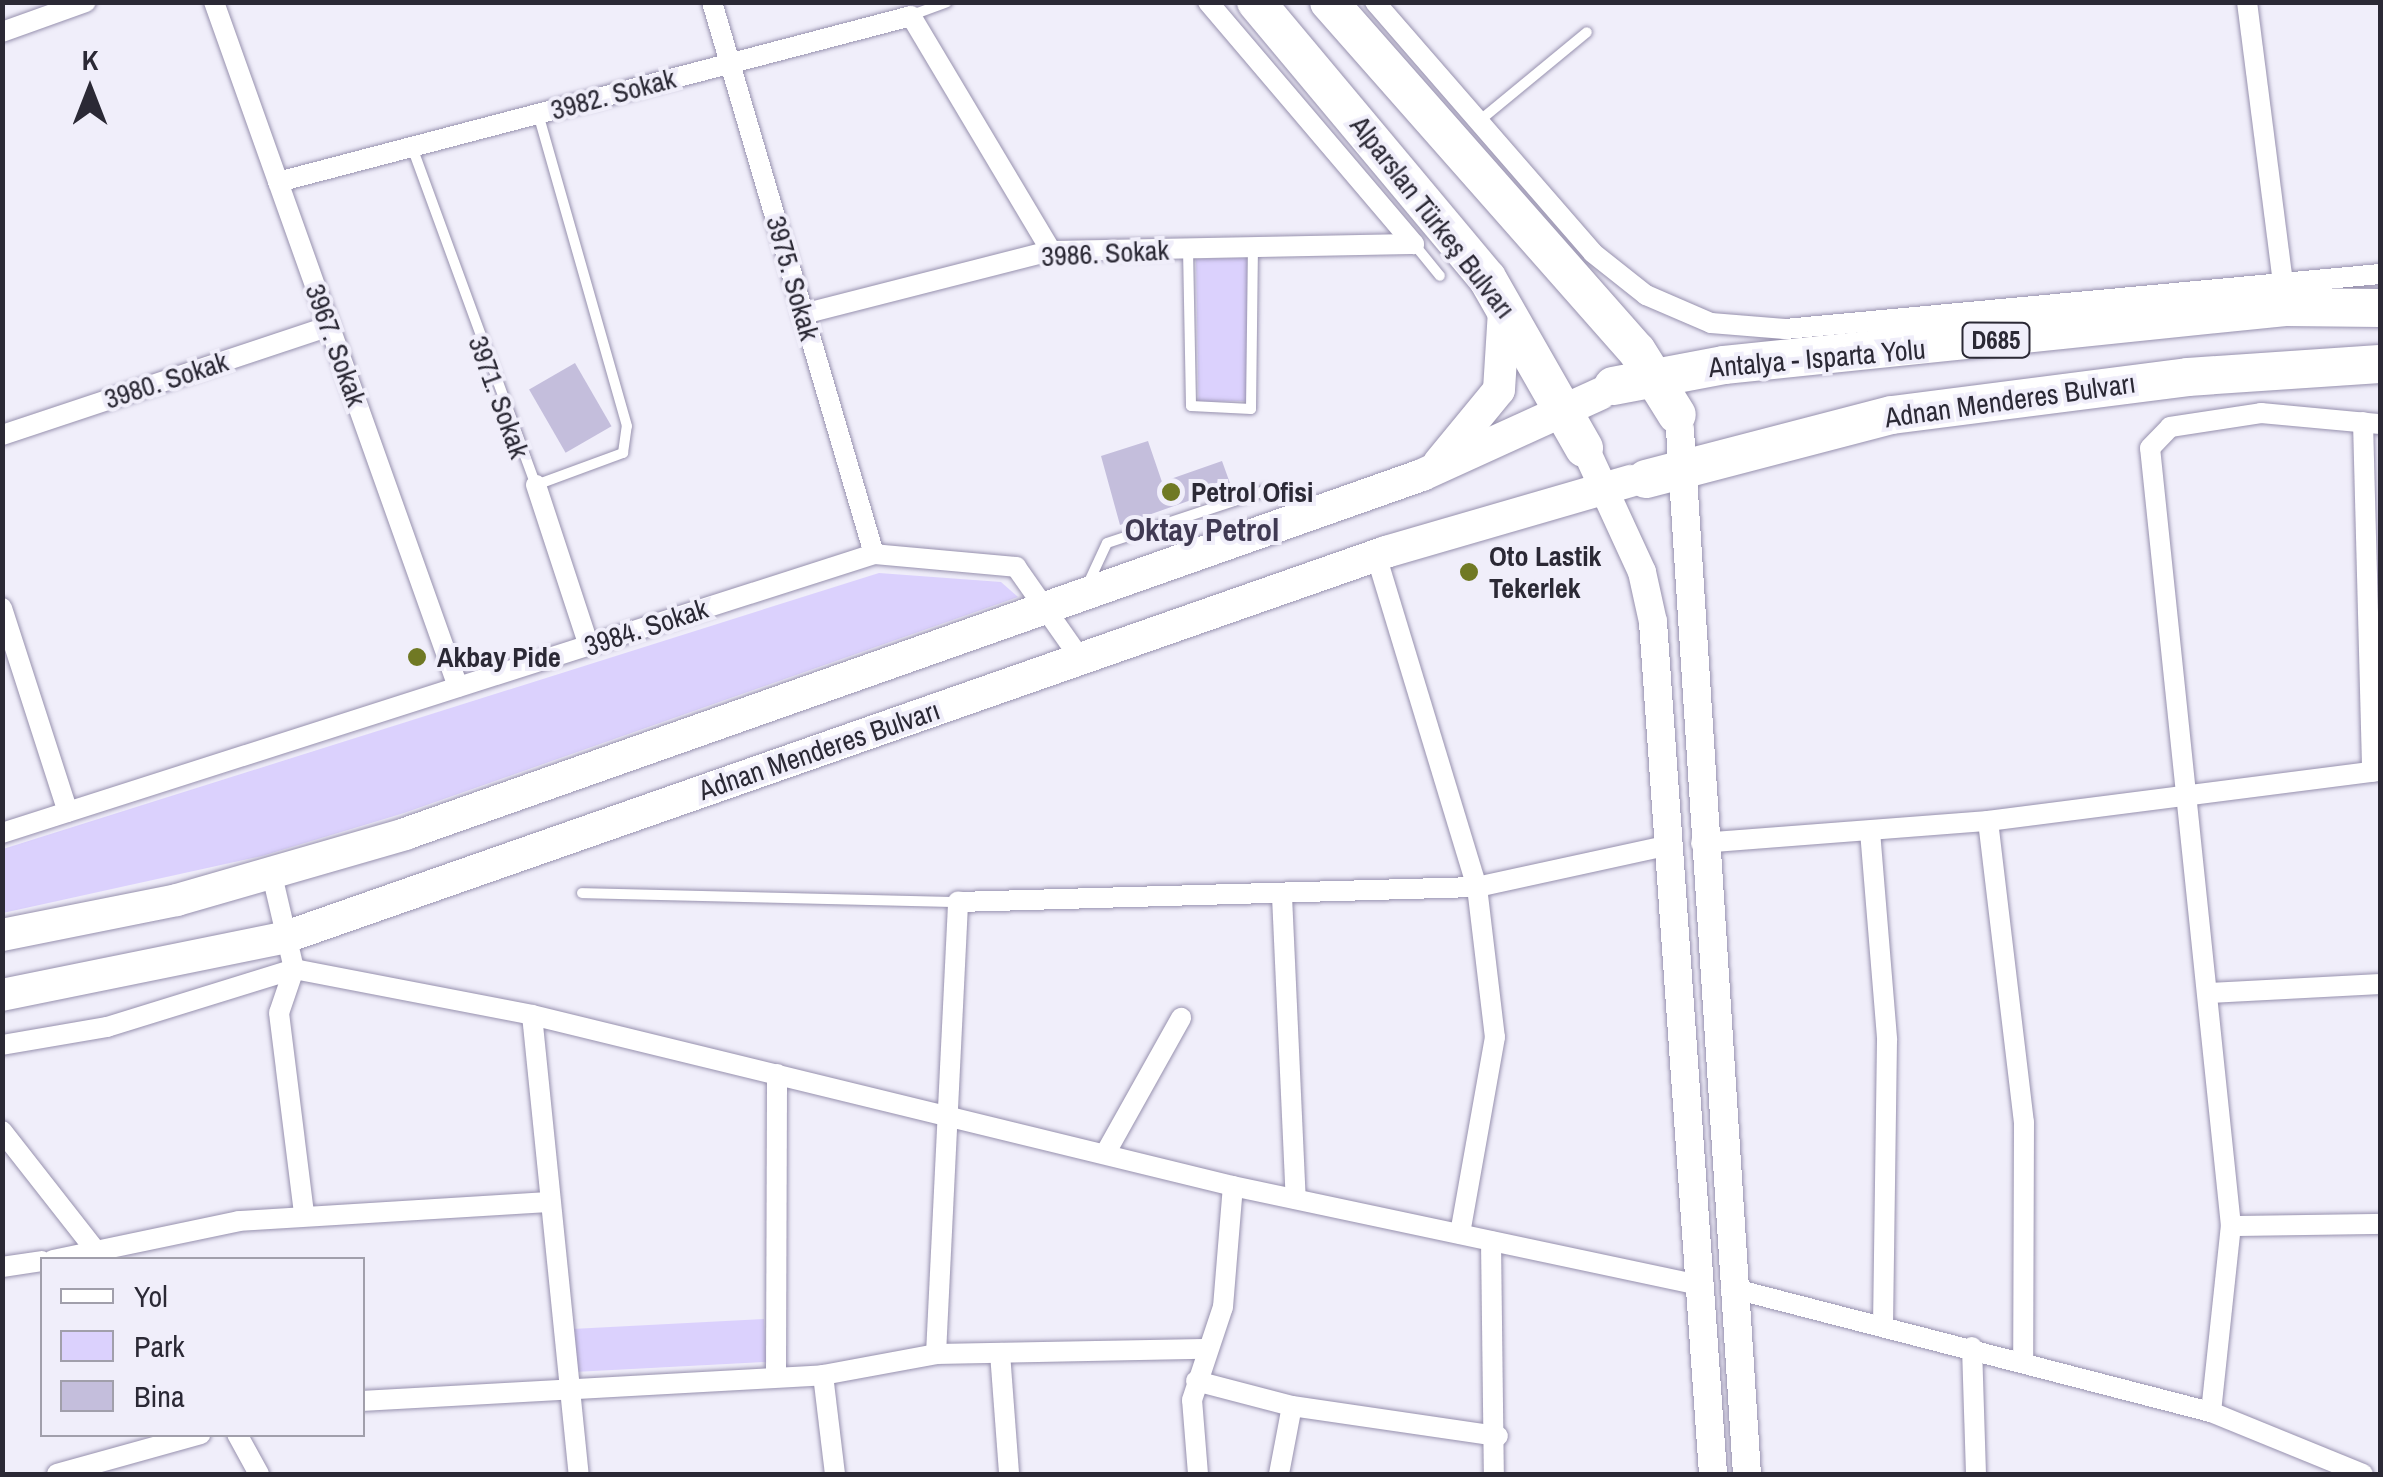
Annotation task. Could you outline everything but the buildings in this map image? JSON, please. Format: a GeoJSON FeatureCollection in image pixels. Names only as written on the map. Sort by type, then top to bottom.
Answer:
{"type":"FeatureCollection","features":[{"type":"Feature","properties":{"kind":"highway","name":"Alparslan Türkeş Bulvarı"},"geometry":{"type":"LineString","coordinates":[[1256,2],[1501,297],[1593,398],[1611,471]]}},
{"type":"Feature","properties":{"kind":"highway","name":"Alparslan Türkeş Bulvarı"},"geometry":{"type":"LineString","coordinates":[[1328,2],[1464,133],[1654,375],[1680,437]]}},
{"type":"Feature","properties":{"kind":"highway","name":"Antalya - Isparta Yolu"},"geometry":{"type":"LineString","coordinates":[[1593,398],[1654,375],[2284,294],[2380,308]]}},
{"type":"Feature","properties":{"kind":"highway","name":"Adnan Menderes Bulvarı"},"geometry":{"type":"LineString","coordinates":[[1611,471],[1680,437],[1892,416],[2188,376],[2380,364]]}},
{"type":"Feature","properties":{"kind":"highway"},"geometry":{"type":"LineString","coordinates":[[1593,398],[1657,390],[1680,437]]}},
{"type":"Feature","properties":{"kind":"main road"},"geometry":{"type":"LineString","coordinates":[[1430,472],[1499,390],[1509,337],[1501,297]]}},
{"type":"Feature","properties":{"kind":"main road","name":"Adnan Menderes Bulvarı"},"geometry":{"type":"LineString","coordinates":[[2,935],[272,875],[1328,509],[1430,472],[1593,398]]}},
{"type":"Feature","properties":{"kind":"main road"},"geometry":{"type":"LineString","coordinates":[[1680,437],[1701,843],[1747,1474]]}},
{"type":"Feature","properties":{"kind":"main road"},"geometry":{"type":"LineString","coordinates":[[1611,471],[1649,596],[1713,1474]]}},
{"type":"Feature","properties":{"kind":"main road","name":"Adnan Menderes Bulvarı"},"geometry":{"type":"LineString","coordinates":[[2,995],[286,936],[1611,471]]}},
{"type":"Feature","properties":{"kind":"main road"},"geometry":{"type":"LineString","coordinates":[[1698,1285],[1731,1288]]}},
{"type":"Feature","properties":{"kind":"street"},"geometry":{"type":"LineString","coordinates":[[2,32],[86,2]]}},
{"type":"Feature","properties":{"kind":"street","name":"3967. Sokak"},"geometry":{"type":"LineString","coordinates":[[214,2],[458,687]]}},
{"type":"Feature","properties":{"kind":"street","name":"3975. Sokak"},"geometry":{"type":"LineString","coordinates":[[712,2],[874,554]]}},
{"type":"Feature","properties":{"kind":"street"},"geometry":{"type":"LineString","coordinates":[[1208,2],[1414,244]]}},
{"type":"Feature","properties":{"kind":"street"},"geometry":{"type":"LineString","coordinates":[[1375,2],[1464,133],[1593,253],[1646,295],[1710,324],[1785,329],[2284,294],[2380,274]]}},
{"type":"Feature","properties":{"kind":"street"},"geometry":{"type":"LineString","coordinates":[[2247,2],[2284,294]]}},
{"type":"Feature","properties":{"kind":"street"},"geometry":{"type":"LineString","coordinates":[[911,16],[1051,251]]}},
{"type":"Feature","properties":{"kind":"street","name":"3982. Sokak"},"geometry":{"type":"LineString","coordinates":[[278,182],[911,16]]}},
{"type":"Feature","properties":{"kind":"street","name":"3986. Sokak"},"geometry":{"type":"LineString","coordinates":[[804,314],[1051,251],[1414,244]]}},
{"type":"Feature","properties":{"kind":"street","name":"3980. Sokak"},"geometry":{"type":"LineString","coordinates":[[2,435],[330,326]]}},
{"type":"Feature","properties":{"kind":"street"},"geometry":{"type":"LineString","coordinates":[[1701,843],[1988,821],[2188,790],[2376,771],[2372,423],[2261,413],[2170,428],[2150,448],[2188,790],[2210,993],[2231,1226],[2211,1412]]}},
{"type":"Feature","properties":{"kind":"street","name":"3971. Sokak"},"geometry":{"type":"LineString","coordinates":[[536,485],[589,646]]}},
{"type":"Feature","properties":{"kind":"street","name":"3984. Sokak"},"geometry":{"type":"LineString","coordinates":[[2,833],[874,554],[1016,567],[1048,607],[1080,658]]}},
{"type":"Feature","properties":{"kind":"street"},"geometry":{"type":"LineString","coordinates":[[1376,556],[1477,887],[1495,1037],[1460,1234]]}},
{"type":"Feature","properties":{"kind":"street"},"geometry":{"type":"LineString","coordinates":[[2,608],[68,812]]}},
{"type":"Feature","properties":{"kind":"street"},"geometry":{"type":"LineString","coordinates":[[1988,821],[2024,1122],[2022,1359]]}},
{"type":"Feature","properties":{"kind":"street"},"geometry":{"type":"LineString","coordinates":[[1870,831],[1887,1040],[1883,1325]]}},
{"type":"Feature","properties":{"kind":"street"},"geometry":{"type":"LineString","coordinates":[[936,1354],[944,1114],[958,902],[1282,896],[1477,887],[1670,844]]}},
{"type":"Feature","properties":{"kind":"street"},"geometry":{"type":"LineString","coordinates":[[272,875],[294,969],[279,1012],[304,1215]]}},
{"type":"Feature","properties":{"kind":"street"},"geometry":{"type":"LineString","coordinates":[[1282,896],[1296,1200]]}},
{"type":"Feature","properties":{"kind":"street"},"geometry":{"type":"LineString","coordinates":[[2,1045],[106,1028],[294,969],[532,1015],[1233,1186],[1698,1285]]}},
{"type":"Feature","properties":{"kind":"street"},"geometry":{"type":"LineString","coordinates":[[2210,993],[2380,984]]}},
{"type":"Feature","properties":{"kind":"street"},"geometry":{"type":"LineString","coordinates":[[532,1015],[565,1384],[579,1474]]}},
{"type":"Feature","properties":{"kind":"street"},"geometry":{"type":"LineString","coordinates":[[1106,1154],[1181,1018]]}},
{"type":"Feature","properties":{"kind":"street"},"geometry":{"type":"LineString","coordinates":[[776,1074],[776,1372]]}},
{"type":"Feature","properties":{"kind":"street"},"geometry":{"type":"LineString","coordinates":[[2,1131],[100,1256],[304,1215],[550,1202]]}},
{"type":"Feature","properties":{"kind":"street"},"geometry":{"type":"LineString","coordinates":[[1198,1474],[1196,1381],[1203,1349],[1224,1307],[1233,1186]]}},
{"type":"Feature","properties":{"kind":"street"},"geometry":{"type":"LineString","coordinates":[[2231,1226],[2380,1224]]}},
{"type":"Feature","properties":{"kind":"street"},"geometry":{"type":"LineString","coordinates":[[1492,1241],[1498,1436],[1494,1474]]}},
{"type":"Feature","properties":{"kind":"street"},"geometry":{"type":"LineString","coordinates":[[2,1267],[40,1261]]}},
{"type":"Feature","properties":{"kind":"street"},"geometry":{"type":"LineString","coordinates":[[1731,1288],[2022,1359],[2211,1412],[2363,1474]]}},
{"type":"Feature","properties":{"kind":"street"},"geometry":{"type":"LineString","coordinates":[[1972,1347],[1976,1474]]}},
{"type":"Feature","properties":{"kind":"street"},"geometry":{"type":"LineString","coordinates":[[365,1400],[776,1372],[823,1376],[936,1354],[1203,1349]]}},
{"type":"Feature","properties":{"kind":"street"},"geometry":{"type":"LineString","coordinates":[[1000,1352],[1009,1474]]}},
{"type":"Feature","properties":{"kind":"street"},"geometry":{"type":"LineString","coordinates":[[823,1376],[835,1474]]}},
{"type":"Feature","properties":{"kind":"street"},"geometry":{"type":"LineString","coordinates":[[1196,1381],[1292,1406],[1498,1436]]}},
{"type":"Feature","properties":{"kind":"street"},"geometry":{"type":"LineString","coordinates":[[1279,1474],[1292,1406]]}},
{"type":"Feature","properties":{"kind":"street"},"geometry":{"type":"LineString","coordinates":[[56,1474],[190,1437]]}},
{"type":"Feature","properties":{"kind":"street"},"geometry":{"type":"LineString","coordinates":[[239,1437],[259,1474]]}},
{"type":"Feature","properties":{"kind":"lane","name":"3982. Sokak"},"geometry":{"type":"LineString","coordinates":[[911,16],[946,2]]}},
{"type":"Feature","properties":{"kind":"lane"},"geometry":{"type":"LineString","coordinates":[[1464,133],[1587,32]]}},
{"type":"Feature","properties":{"kind":"lane"},"geometry":{"type":"LineString","coordinates":[[536,485],[623,453],[627,426],[538,114]]}},
{"type":"Feature","properties":{"kind":"lane","name":"3971. Sokak"},"geometry":{"type":"LineString","coordinates":[[412,147],[536,485]]}},
{"type":"Feature","properties":{"kind":"lane"},"geometry":{"type":"LineString","coordinates":[[1414,244],[1440,276]]}},
{"type":"Feature","properties":{"kind":"lane"},"geometry":{"type":"LineString","coordinates":[[1188,248],[1192,408],[1256,407],[1253,247]]}},
{"type":"Feature","properties":{"kind":"lane"},"geometry":{"type":"LineString","coordinates":[[582,893],[958,902]]}},
{"type":"Feature","properties":{"kind":"green space"},"geometry":{"type":"Polygon","coordinates":[[[1247,258],[1249,401],[1199,402],[1196,259],[1247,258]]]}},
{"type":"Feature","properties":{"kind":"green space"},"geometry":{"type":"Polygon","coordinates":[[[879,573],[1001,582],[1018,597],[404,813],[262,856],[3,913],[3,849],[879,573]]]}},
{"type":"Feature","properties":{"kind":"green space"},"geometry":{"type":"Polygon","coordinates":[[[764,1319],[766,1362],[570,1372],[567,1329],[764,1319]]]}},
{"type":"Feature","properties":{"kind":"place","name":"Petrol Ofisi"},"geometry":{"type":"Point","coordinates":[1171,492]}},
{"type":"Feature","properties":{"kind":"place","name":"Oto Lastik Tekerlek"},"geometry":{"type":"Point","coordinates":[1469,572]}},
{"type":"Feature","properties":{"kind":"place","name":"Akbay Pide"},"geometry":{"type":"Point","coordinates":[417,657]}},
{"type":"Feature","properties":{"kind":"district","name":"Oktay Petrol"},"geometry":{"type":"Point","coordinates":[1202,530]}}]}
